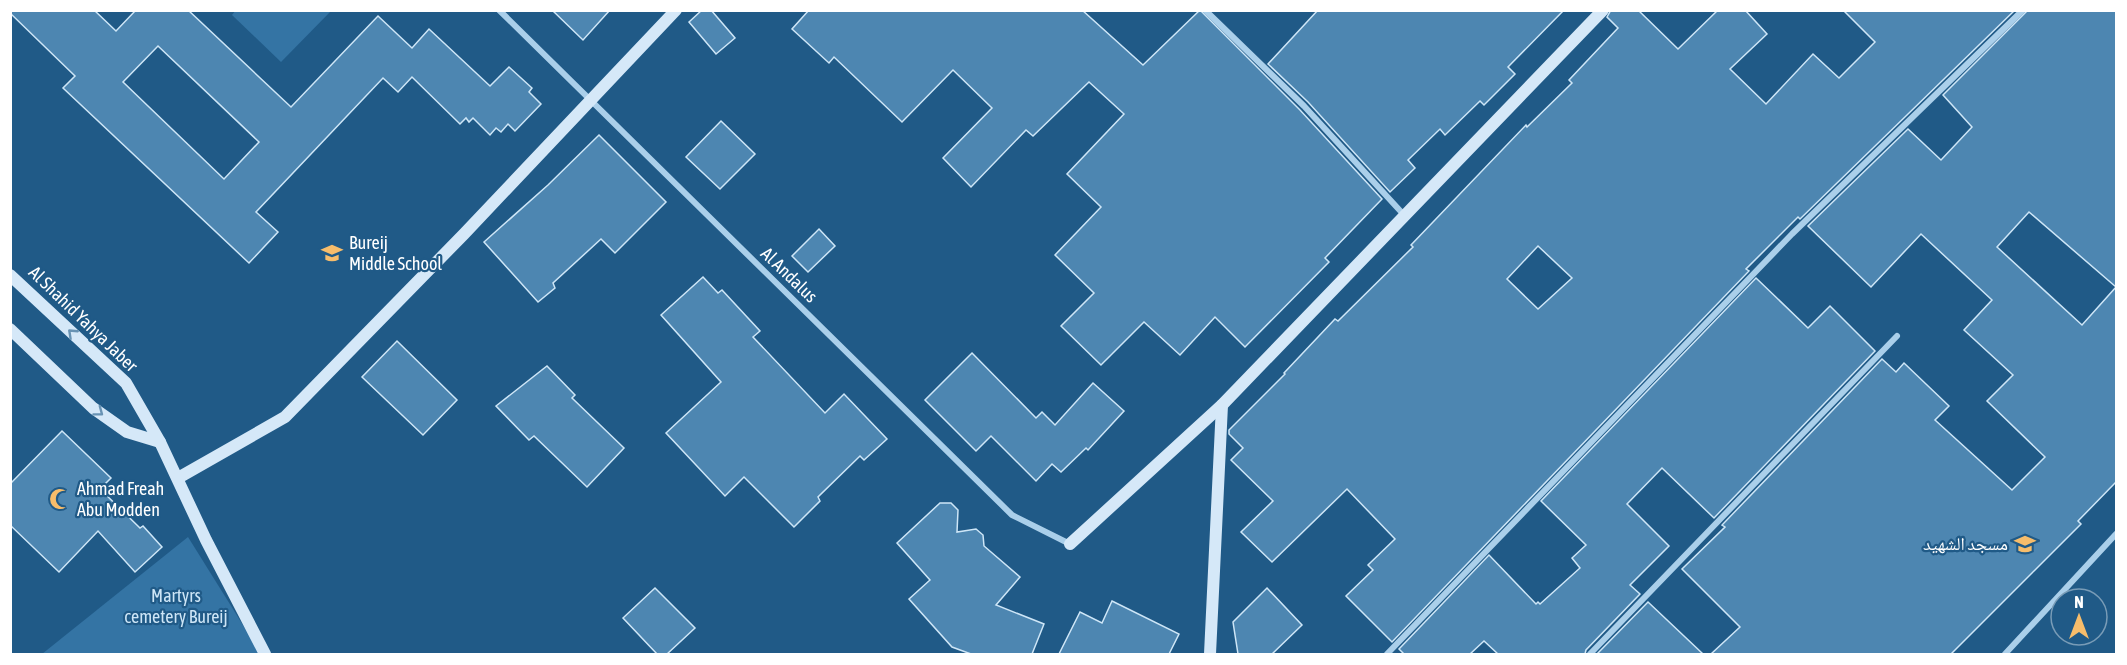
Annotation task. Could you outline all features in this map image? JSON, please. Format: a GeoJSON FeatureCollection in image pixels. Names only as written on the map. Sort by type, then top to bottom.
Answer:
{"type":"FeatureCollection","features":[{"type":"Feature","properties":{"kind":"street","name":"Al Andalus"},"geometry":{"type":"LineString","coordinates":[[499,10],[1012,515],[1070,544]]}},
{"type":"Feature","properties":{"kind":"street"},"geometry":{"type":"LineString","coordinates":[[178,478],[285,417],[471,226],[676,10]]}},
{"type":"Feature","properties":{"kind":"street"},"geometry":{"type":"LineString","coordinates":[[1205,10],[1304,105],[1404,215]]}},
{"type":"Feature","properties":{"kind":"street"},"geometry":{"type":"LineString","coordinates":[[1070,544],[1222,405],[1603,10]]}},
{"type":"Feature","properties":{"kind":"street"},"geometry":{"type":"LineString","coordinates":[[1387,654],[1792,234],[2023,10]]}},
{"type":"Feature","properties":{"kind":"street","name":"Al Shahid Yahya Jaber"},"geometry":{"type":"LineString","coordinates":[[10,275],[126,383],[160,442],[206,540],[265,654]]}},
{"type":"Feature","properties":{"kind":"street"},"geometry":{"type":"LineString","coordinates":[[10,328],[93,408],[127,432],[160,442]]}},
{"type":"Feature","properties":{"kind":"street"},"geometry":{"type":"LineString","coordinates":[[1590,654],[1897,336]]}},
{"type":"Feature","properties":{"kind":"street"},"geometry":{"type":"LineString","coordinates":[[1210,654],[1222,405]]}},
{"type":"Feature","properties":{"kind":"street"},"geometry":{"type":"LineString","coordinates":[[2005,654],[2116,534]]}},
{"type":"Feature","properties":{"kind":"green space"},"geometry":{"type":"Polygon","coordinates":[[[236,10],[331,11],[281,62],[232,15],[236,10]]]}},
{"type":"Feature","properties":{"kind":"green space","name":"Martyrs cemetery Bureij"},"geometry":{"type":"Polygon","coordinates":[[[188,537],[261,654],[42,654],[188,537]]]}},
{"type":"Feature","properties":{"kind":"building"},"geometry":{"type":"Polygon","coordinates":[[[10,10],[94,10],[116,31],[136,10],[188,10],[291,107],[378,16],[412,48],[429,29],[490,86],[509,67],[532,88],[529,92],[541,104],[515,131],[508,124],[501,132],[496,128],[490,135],[473,118],[469,122],[466,118],[460,124],[412,77],[398,92],[383,78],[256,212],[278,232],[249,263],[63,88],[75,76],[10,13],[10,10]],[[158,46],[123,82],[224,179],[259,142],[158,46]]]}},
{"type":"Feature","properties":{"kind":"building"},"geometry":{"type":"Polygon","coordinates":[[[552,10],[610,10],[583,40],[552,10]]]}},
{"type":"Feature","properties":{"kind":"building"},"geometry":{"type":"Polygon","coordinates":[[[702,10],[711,10],[735,38],[716,54],[689,22],[702,10]]]}},
{"type":"Feature","properties":{"kind":"building"},"geometry":{"type":"Polygon","coordinates":[[[809,10],[1082,10],[1143,65],[1200,10],[1300,110],[1382,199],[1325,258],[1329,262],[1245,347],[1215,317],[1180,355],[1144,322],[1101,365],[1061,326],[1094,293],[1055,255],[1101,207],[1067,174],[1124,114],[1089,82],[1033,136],[1026,130],[971,187],[943,158],[992,108],[953,70],[902,122],[834,57],[829,63],[792,29],[809,10]]]}},
{"type":"Feature","properties":{"kind":"building"},"geometry":{"type":"Polygon","coordinates":[[[1318,10],[1564,10],[1508,67],[1515,74],[1484,105],[1480,101],[1445,135],[1440,129],[1408,160],[1415,168],[1390,192],[1308,102],[1268,64],[1318,10]]]}},
{"type":"Feature","properties":{"kind":"building"},"geometry":{"type":"Polygon","coordinates":[[[1611,10],[1638,10],[1678,49],[1718,10],[1745,10],[1767,34],[1730,69],[1766,104],[1813,54],[1839,78],[1875,42],[1843,10],[2015,10],[1746,269],[1749,271],[1392,642],[1346,596],[1373,570],[1368,565],[1395,539],[1347,489],[1272,562],[1241,532],[1273,501],[1231,460],[1243,448],[1229,434],[1229,430],[1285,374],[1335,319],[1338,321],[1413,247],[1411,245],[1526,125],[1527,127],[1572,83],[1569,80],[1618,28],[1607,17],[1611,10]],[[1538,246],[1507,279],[1538,309],[1572,278],[1538,246]]]}},
{"type":"Feature","properties":{"kind":"building"},"geometry":{"type":"Polygon","coordinates":[[[2028,10],[2116,10],[2116,287],[2116,482],[2078,521],[2081,524],[1951,654],[1711,654],[1740,627],[1682,569],[1725,527],[1722,525],[1882,359],[1896,372],[1904,363],[1949,406],[1935,420],[2012,490],[2045,457],[1987,401],[2013,375],[1964,330],[1992,300],[1921,234],[1871,287],[1808,226],[1908,129],[1941,160],[1972,127],[1943,95],[2028,10]],[[2029,212],[1997,247],[2082,325],[2116,287],[2029,212]]]}},
{"type":"Feature","properties":{"kind":"building"},"geometry":{"type":"Polygon","coordinates":[[[721,121],[755,154],[720,189],[686,157],[721,121]]]}},
{"type":"Feature","properties":{"kind":"building"},"geometry":{"type":"Polygon","coordinates":[[[599,135],[666,202],[615,253],[601,239],[553,283],[555,288],[538,302],[484,242],[548,185],[599,135]]]}},
{"type":"Feature","properties":{"kind":"building"},"geometry":{"type":"Polygon","coordinates":[[[819,229],[835,246],[808,272],[792,256],[819,229]]]}},
{"type":"Feature","properties":{"kind":"building"},"geometry":{"type":"Polygon","coordinates":[[[703,277],[718,293],[722,290],[760,331],[753,337],[825,413],[844,394],[887,439],[864,460],[860,456],[818,497],[820,501],[794,527],[744,477],[725,496],[666,433],[721,382],[661,315],[703,277]]]}},
{"type":"Feature","properties":{"kind":"building"},"geometry":{"type":"Polygon","coordinates":[[[1756,278],[1808,328],[1830,306],[1875,351],[1714,518],[1662,468],[1627,504],[1669,546],[1630,585],[1640,594],[1586,650],[1585,654],[1498,654],[1484,641],[1470,654],[1404,654],[1399,649],[1489,555],[1536,604],[1538,602],[1540,604],[1580,568],[1572,558],[1586,545],[1541,501],[1756,278]]]}},
{"type":"Feature","properties":{"kind":"building"},"geometry":{"type":"Polygon","coordinates":[[[397,341],[457,400],[423,435],[362,377],[397,341]]]}},
{"type":"Feature","properties":{"kind":"building"},"geometry":{"type":"Polygon","coordinates":[[[972,353],[1036,418],[1042,412],[1055,425],[1093,383],[1124,411],[1088,450],[1086,448],[1061,472],[1052,464],[1036,481],[991,436],[976,451],[925,400],[972,353]]]}},
{"type":"Feature","properties":{"kind":"building"},"geometry":{"type":"Polygon","coordinates":[[[547,366],[575,395],[572,398],[624,448],[587,487],[534,436],[529,440],[496,406],[547,366]]]}},
{"type":"Feature","properties":{"kind":"building","name":"Ahmad Freah Abu Modden"},"geometry":{"type":"Polygon","coordinates":[[[62,431],[111,478],[100,489],[140,528],[143,526],[162,547],[135,572],[98,531],[59,572],[10,525],[10,484],[62,431]]]}},
{"type":"Feature","properties":{"kind":"building"},"geometry":{"type":"Polygon","coordinates":[[[940,503],[951,503],[958,510],[957,532],[976,529],[983,535],[984,546],[1020,577],[996,605],[1044,624],[1032,654],[971,654],[952,647],[909,599],[930,580],[897,543],[940,503]]]}},
{"type":"Feature","properties":{"kind":"building"},"geometry":{"type":"Polygon","coordinates":[[[655,588],[695,628],[667,654],[657,654],[623,618],[655,588]]]}},
{"type":"Feature","properties":{"kind":"building"},"geometry":{"type":"Polygon","coordinates":[[[1267,588],[1302,625],[1272,654],[1238,654],[1233,622],[1267,588]]]}},
{"type":"Feature","properties":{"kind":"building"},"geometry":{"type":"Polygon","coordinates":[[[1112,601],[1179,634],[1169,654],[1059,654],[1080,612],[1102,623],[1112,601]]]}},
{"type":"Feature","properties":{"kind":"building"},"geometry":{"type":"Polygon","coordinates":[[[1648,602],[1703,654],[1597,654],[1648,602]]]}},
{"type":"Feature","properties":{"kind":"place","name":"Bureij Middle School"},"geometry":{"type":"Point","coordinates":[332,253]}},
{"type":"Feature","properties":{"kind":"place","name":"Ahmad Freah Abu Modden"},"geometry":{"type":"Point","coordinates":[60,499]}},
{"type":"Feature","properties":{"kind":"place","name":"مسجد الشهيد"},"geometry":{"type":"Point","coordinates":[2025,544]}}]}
